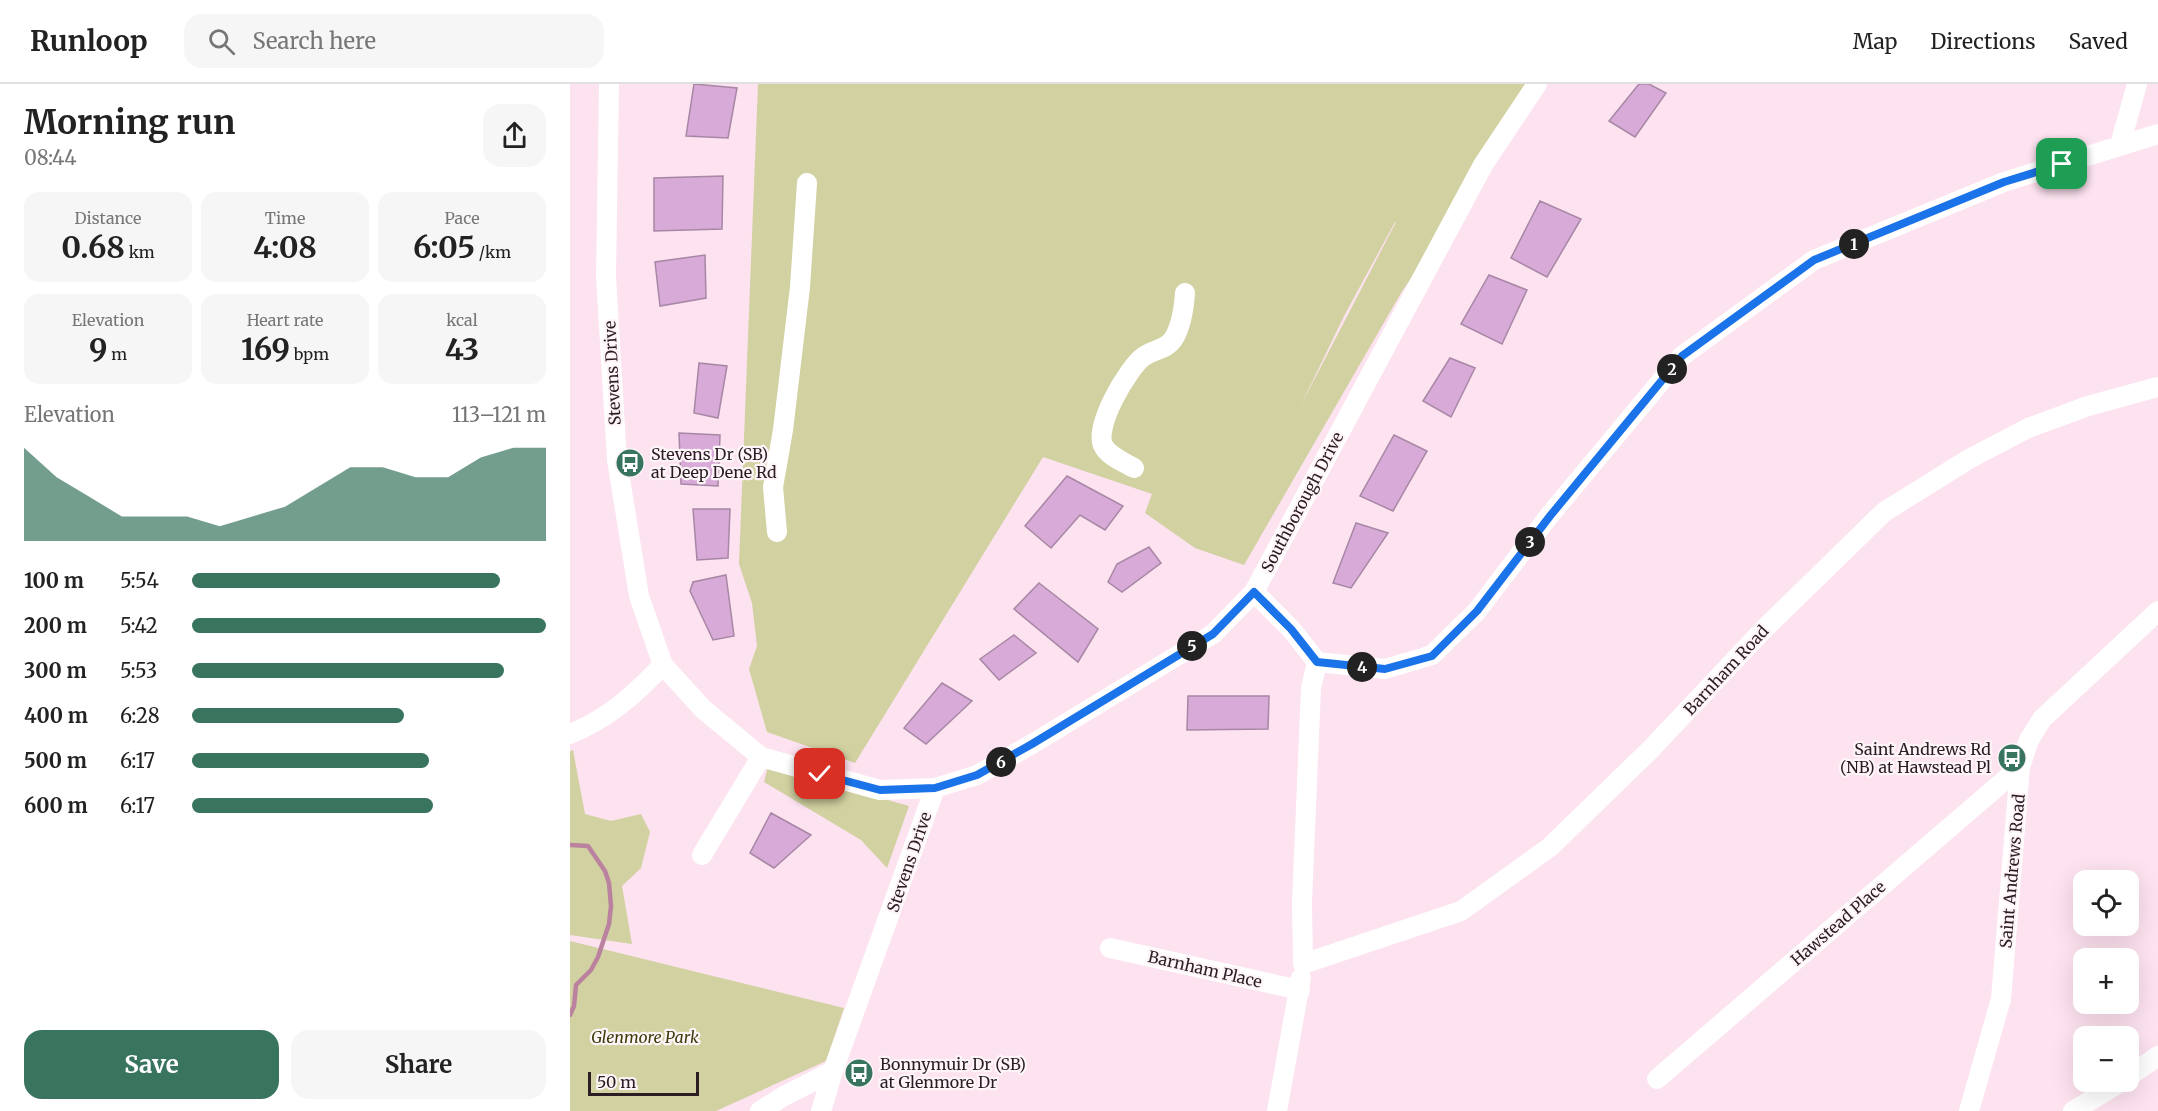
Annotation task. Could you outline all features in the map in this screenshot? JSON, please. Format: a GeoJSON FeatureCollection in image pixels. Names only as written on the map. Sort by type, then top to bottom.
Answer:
{"type":"FeatureCollection","features":[{"type":"Feature","properties":{"kind":"street","name":"Stevens Drive"},"geometry":{"type":"LineString","coordinates":[[609,84],[606,277],[617,460],[639,597],[663,665],[703,710],[761,757],[880,790],[935,788],[833,1071],[821,1111]]}},
{"type":"Feature","properties":{"kind":"street","name":"Southborough Drive"},"geometry":{"type":"LineString","coordinates":[[935,788],[977,775],[1213,634],[1254,592],[1483,165],[1537,84]]}},
{"type":"Feature","properties":{"kind":"street"},"geometry":{"type":"LineString","coordinates":[[2120,146],[2137,84]]}},
{"type":"Feature","properties":{"kind":"street"},"geometry":{"type":"LineString","coordinates":[[1254,592],[1291,629],[1317,662],[1385,669],[1432,656],[1477,611],[1550,516],[1682,356],[1814,260],[2004,182],[2158,134]]}},
{"type":"Feature","properties":{"kind":"street"},"geometry":{"type":"LineString","coordinates":[[777,532],[773,487],[783,430],[800,287],[807,183]]}},
{"type":"Feature","properties":{"kind":"street"},"geometry":{"type":"LineString","coordinates":[[1134,468],[1104,448],[1101,437],[1103,425],[1111,405],[1133,366],[1144,355],[1164,348],[1173,339],[1185,293]]}},
{"type":"Feature","properties":{"kind":"street","name":"Barnham Road"},"geometry":{"type":"LineString","coordinates":[[1303,964],[1461,911],[1550,847],[1652,749],[1764,629],[1884,512],[1969,459],[2028,428],[2088,406],[2158,387]]}},
{"type":"Feature","properties":{"kind":"street","name":"Saint Andrews Road"},"geometry":{"type":"LineString","coordinates":[[1969,1111],[2001,999],[2020,768],[2029,740],[2042,719],[2158,611]]}},
{"type":"Feature","properties":{"kind":"street"},"geometry":{"type":"LineString","coordinates":[[1277,1111],[1303,964],[1302,902],[1311,688],[1317,662]]}},
{"type":"Feature","properties":{"kind":"street"},"geometry":{"type":"LineString","coordinates":[[570,734],[613,712],[663,665]]}},
{"type":"Feature","properties":{"kind":"street"},"geometry":{"type":"LineString","coordinates":[[702,855],[761,757]]}},
{"type":"Feature","properties":{"kind":"street","name":"Hawstead Place"},"geometry":{"type":"LineString","coordinates":[[1657,1080],[2020,768]]}},
{"type":"Feature","properties":{"kind":"street","name":"Barnham Place"},"geometry":{"type":"LineString","coordinates":[[1110,948],[1300,990]]}},
{"type":"Feature","properties":{"kind":"street"},"geometry":{"type":"LineString","coordinates":[[2139,1069],[2158,1056]]}},
{"type":"Feature","properties":{"kind":"street"},"geometry":{"type":"LineString","coordinates":[[760,1111],[833,1071]]}},
{"type":"Feature","properties":{"kind":"street"},"geometry":{"type":"LineString","coordinates":[[2073,1111],[2104,1092]]}},
{"type":"Feature","properties":{"kind":"green space"},"geometry":{"type":"Polygon","coordinates":[[[758,84],[1540,84],[1401,293],[1244,565],[1195,548],[1145,513],[1152,494],[1043,457],[855,763],[767,732],[749,669],[757,646],[752,603],[739,564],[758,84]],[[1396,222],[1344,316],[1300,407],[1396,222]]]}},
{"type":"Feature","properties":{"kind":"green space"},"geometry":{"type":"Polygon","coordinates":[[[573,750],[585,814],[611,821],[641,814],[650,832],[641,868],[622,886],[632,944],[570,935],[570,751],[573,750]]]}},
{"type":"Feature","properties":{"kind":"green space"},"geometry":{"type":"Polygon","coordinates":[[[768,766],[909,806],[887,868],[861,840],[764,782],[768,766]]]}},
{"type":"Feature","properties":{"kind":"green space","name":"Glenmore Park"},"geometry":{"type":"Polygon","coordinates":[[[570,941],[844,1008],[826,1061],[716,1111],[570,1111],[570,941]]]}},
{"type":"Feature","properties":{"kind":"building"},"geometry":{"type":"Polygon","coordinates":[[[694,84],[737,88],[728,138],[686,136],[694,84]]]}},
{"type":"Feature","properties":{"kind":"building"},"geometry":{"type":"Polygon","coordinates":[[[1639,84],[1649,84],[1666,93],[1635,137],[1609,121],[1639,84]]]}},
{"type":"Feature","properties":{"kind":"building"},"geometry":{"type":"Polygon","coordinates":[[[723,176],[722,229],[654,231],[654,178],[723,176]]]}},
{"type":"Feature","properties":{"kind":"building"},"geometry":{"type":"Polygon","coordinates":[[[1540,201],[1581,219],[1547,277],[1511,258],[1540,201]]]}},
{"type":"Feature","properties":{"kind":"building"},"geometry":{"type":"Polygon","coordinates":[[[705,255],[706,298],[660,306],[655,262],[705,255]]]}},
{"type":"Feature","properties":{"kind":"building"},"geometry":{"type":"Polygon","coordinates":[[[1489,275],[1527,290],[1502,344],[1461,324],[1489,275]]]}},
{"type":"Feature","properties":{"kind":"building"},"geometry":{"type":"Polygon","coordinates":[[[1450,358],[1475,368],[1451,417],[1423,401],[1450,358]]]}},
{"type":"Feature","properties":{"kind":"building"},"geometry":{"type":"Polygon","coordinates":[[[699,363],[727,366],[718,418],[694,413],[699,363]]]}},
{"type":"Feature","properties":{"kind":"building"},"geometry":{"type":"Polygon","coordinates":[[[679,433],[720,435],[718,486],[681,484],[679,433]]]}},
{"type":"Feature","properties":{"kind":"building"},"geometry":{"type":"Polygon","coordinates":[[[1394,435],[1427,451],[1393,511],[1360,496],[1394,435]]]}},
{"type":"Feature","properties":{"kind":"building"},"geometry":{"type":"Polygon","coordinates":[[[1067,476],[1123,506],[1105,530],[1080,515],[1051,548],[1025,526],[1067,476]]]}},
{"type":"Feature","properties":{"kind":"building"},"geometry":{"type":"Polygon","coordinates":[[[693,509],[730,509],[728,558],[697,560],[693,509]]]}},
{"type":"Feature","properties":{"kind":"building"},"geometry":{"type":"Polygon","coordinates":[[[1356,523],[1388,533],[1351,588],[1333,583],[1356,523]]]}},
{"type":"Feature","properties":{"kind":"building"},"geometry":{"type":"Polygon","coordinates":[[[1149,547],[1161,563],[1122,592],[1108,582],[1117,564],[1149,547]]]}},
{"type":"Feature","properties":{"kind":"building"},"geometry":{"type":"Polygon","coordinates":[[[726,575],[734,636],[713,640],[690,591],[693,582],[726,575]]]}},
{"type":"Feature","properties":{"kind":"building"},"geometry":{"type":"Polygon","coordinates":[[[1039,583],[1098,629],[1078,662],[1014,609],[1039,583]]]}},
{"type":"Feature","properties":{"kind":"building"},"geometry":{"type":"Polygon","coordinates":[[[1014,635],[1036,653],[999,680],[980,659],[1014,635]]]}},
{"type":"Feature","properties":{"kind":"building"},"geometry":{"type":"Polygon","coordinates":[[[942,683],[972,701],[926,744],[904,728],[942,683]]]}},
{"type":"Feature","properties":{"kind":"building"},"geometry":{"type":"Polygon","coordinates":[[[1188,696],[1269,696],[1268,729],[1187,730],[1188,696]]]}},
{"type":"Feature","properties":{"kind":"building"},"geometry":{"type":"Polygon","coordinates":[[[771,813],[811,835],[774,868],[750,853],[771,813]]]}},
{"type":"Feature","properties":{"kind":"waterway"},"geometry":{"type":"LineString","coordinates":[[570,845],[588,846],[605,871],[609,883],[611,906],[609,924],[598,957],[591,970],[576,985],[574,1006],[570,1015]]}},
{"type":"Feature","properties":{"kind":"place","name":"Stevens Dr (SB) at Deep Dene Rd"},"geometry":{"type":"Point","coordinates":[630,463]}},
{"type":"Feature","properties":{"kind":"place","name":"Saint Andrews Rd (NB) at Hawstead Pl"},"geometry":{"type":"Point","coordinates":[2012,758]}},
{"type":"Feature","properties":{"kind":"place","name":"Bonnymuir Dr (SB) at Glenmore Dr"},"geometry":{"type":"Point","coordinates":[859,1073]}},
{"type":"Feature","properties":{"kind":"route"},"geometry":{"type":"LineString","coordinates":[[820,774],[880,790],[935,788],[977,775],[1213,634],[1254,592],[1291,629],[1317,662],[1385,669],[1432,656],[1477,611],[1550,516],[1682,356],[1814,260],[2004,182],[2062,164]]}}]}
